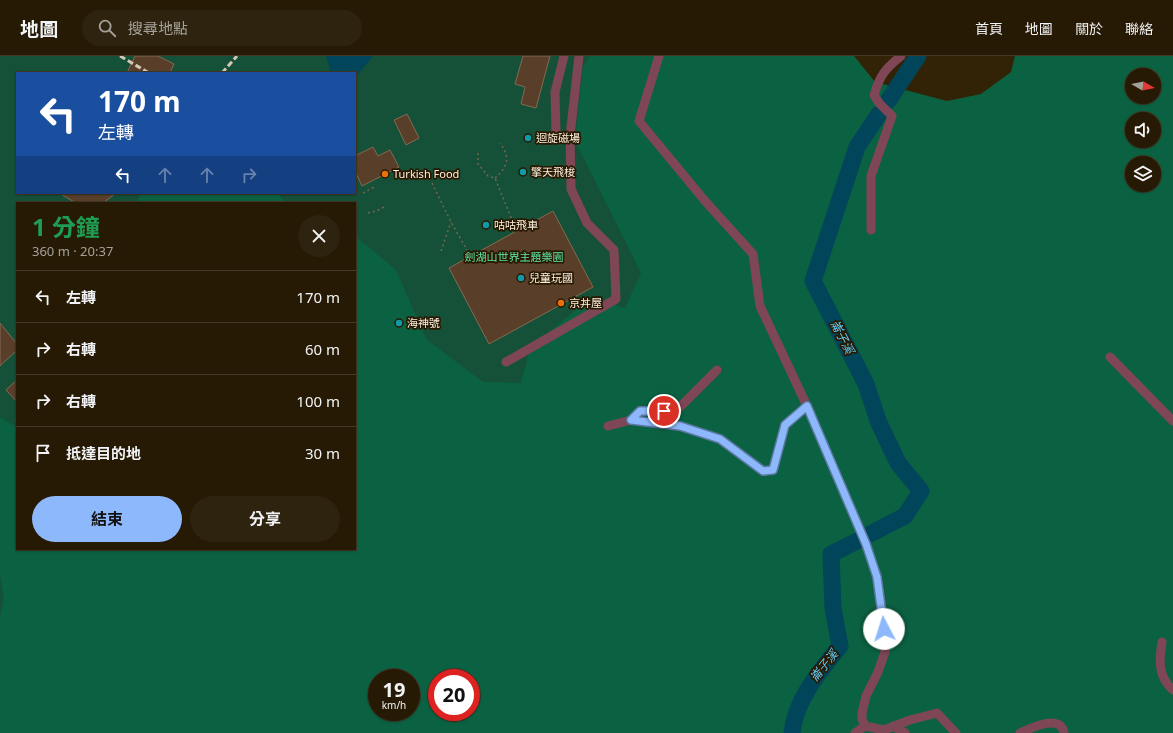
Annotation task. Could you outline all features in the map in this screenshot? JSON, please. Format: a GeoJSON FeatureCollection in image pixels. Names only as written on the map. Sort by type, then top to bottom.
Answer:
{"type":"FeatureCollection","features":[{"type":"Feature","properties":{"kind":"street"},"geometry":{"type":"LineString","coordinates":[[556,132],[555,92],[564,56]]}},
{"type":"Feature","properties":{"kind":"street"},"geometry":{"type":"LineString","coordinates":[[506,362],[616,299],[614,250],[587,223],[571,189],[570,136],[579,56]]}},
{"type":"Feature","properties":{"kind":"street"},"geometry":{"type":"LineString","coordinates":[[659,56],[640,121],[705,201],[753,254],[760,306],[807,406],[866,544],[877,577],[883,617],[885,652],[878,672],[866,696],[862,713],[862,719],[865,726]]}},
{"type":"Feature","properties":{"kind":"street"},"geometry":{"type":"LineString","coordinates":[[871,230],[871,176],[892,116],[874,96],[879,79],[886,68],[902,56]]}},
{"type":"Feature","properties":{"kind":"street"},"geometry":{"type":"LineString","coordinates":[[1110,357],[1173,421]]}},
{"type":"Feature","properties":{"kind":"street"},"geometry":{"type":"LineString","coordinates":[[631,420],[640,411],[676,411],[717,370]]}},
{"type":"Feature","properties":{"kind":"street"},"geometry":{"type":"LineString","coordinates":[[608,426],[631,420],[680,426],[720,439],[763,471],[773,470],[785,425],[807,406]]}},
{"type":"Feature","properties":{"kind":"street"},"geometry":{"type":"LineString","coordinates":[[1162,642],[1159,662],[1167,684],[1173,690]]}},
{"type":"Feature","properties":{"kind":"street"},"geometry":{"type":"LineString","coordinates":[[855,733],[865,726],[884,730],[910,720],[937,713],[956,733]]}},
{"type":"Feature","properties":{"kind":"street"},"geometry":{"type":"LineString","coordinates":[[1020,733],[1049,723],[1057,723],[1064,730],[1064,733]]}},
{"type":"Feature","properties":{"kind":"street"},"geometry":{"type":"LineString","coordinates":[[893,726],[905,733]]}},
{"type":"Feature","properties":{"kind":"path"},"geometry":{"type":"LineString","coordinates":[[495,178],[503,172],[506,162],[507,153],[500,144]]}},
{"type":"Feature","properties":{"kind":"path"},"geometry":{"type":"LineString","coordinates":[[478,153],[478,164],[483,173],[495,178]]}},
{"type":"Feature","properties":{"kind":"path"},"geometry":{"type":"LineString","coordinates":[[495,178],[517,232]]}},
{"type":"Feature","properties":{"kind":"path"},"geometry":{"type":"LineString","coordinates":[[432,183],[451,222],[471,257]]}},
{"type":"Feature","properties":{"kind":"path"},"geometry":{"type":"LineString","coordinates":[[363,193],[376,186]]}},
{"type":"Feature","properties":{"kind":"path"},"geometry":{"type":"LineString","coordinates":[[368,213],[384,207]]}},
{"type":"Feature","properties":{"kind":"path"},"geometry":{"type":"LineString","coordinates":[[441,251],[451,222]]}},
{"type":"Feature","properties":{"kind":"green space","name":"劍湖山世界主題樂園"},"geometry":{"type":"Polygon","coordinates":[[[0,56],[628,56],[665,205],[616,437],[356,335],[356,202],[16,202],[16,550],[18,550],[123,733],[0,733],[0,56]]]}},
{"type":"Feature","properties":{"kind":"green space"},"geometry":{"type":"Polygon","coordinates":[[[590,56],[854,56],[875,82],[947,101],[981,94],[1011,72],[1015,56],[1173,56],[1173,733],[0,733],[0,617],[4,599],[0,575],[0,417],[16,427],[16,550],[356,550],[356,237],[396,270],[426,339],[483,382],[521,383],[530,348],[590,298],[625,308],[641,273],[575,141],[583,67],[590,56]]]}},
{"type":"Feature","properties":{"kind":"green space"},"geometry":{"type":"Polygon","coordinates":[[[141,194],[278,194],[285,202],[137,202],[141,194]]]}},
{"type":"Feature","properties":{"kind":"water"},"geometry":{"type":"Polygon","coordinates":[[[326,56],[373,56],[356,77],[356,72],[331,72],[326,56]]]}},
{"type":"Feature","properties":{"kind":"building"},"geometry":{"type":"Polygon","coordinates":[[[135,56],[158,56],[174,64],[170,72],[127,72],[135,56]]]}},
{"type":"Feature","properties":{"kind":"building"},"geometry":{"type":"Polygon","coordinates":[[[523,56],[550,56],[536,108],[521,104],[525,87],[515,84],[523,56]]]}},
{"type":"Feature","properties":{"kind":"building"},"geometry":{"type":"Polygon","coordinates":[[[407,114],[419,138],[406,145],[394,120],[407,114]]]}},
{"type":"Feature","properties":{"kind":"building"},"geometry":{"type":"Polygon","coordinates":[[[373,147],[378,156],[390,150],[399,167],[362,186],[356,173],[356,156],[373,147]]]}},
{"type":"Feature","properties":{"kind":"building"},"geometry":{"type":"Polygon","coordinates":[[[61,194],[115,194],[104,202],[74,202],[61,194]]]}},
{"type":"Feature","properties":{"kind":"building","name":"兒童玩國"},"geometry":{"type":"Polygon","coordinates":[[[553,211],[593,287],[489,344],[449,268],[553,211]]]}},
{"type":"Feature","properties":{"kind":"building"},"geometry":{"type":"Polygon","coordinates":[[[0,323],[16,343],[16,351],[0,366],[0,323]]]}},
{"type":"Feature","properties":{"kind":"building"},"geometry":{"type":"Polygon","coordinates":[[[16,381],[16,401],[6,390],[16,381]]]}},
{"type":"Feature","properties":{"kind":"waterway","name":"崙子溪"},"geometry":{"type":"LineString","coordinates":[[888,101],[918,56]]}},
{"type":"Feature","properties":{"kind":"waterway","name":"崙子溪"},"geometry":{"type":"LineString","coordinates":[[870,534],[905,516],[921,491],[898,463],[879,423],[866,384],[813,281],[857,147],[879,114]]}},
{"type":"Feature","properties":{"kind":"waterway","name":"崙子溪"},"geometry":{"type":"LineString","coordinates":[[792,733],[794,721],[803,698],[817,676],[840,646],[833,608],[831,554],[857,541]]}},
{"type":"Feature","properties":{"kind":"railway"},"geometry":{"type":"LineString","coordinates":[[120,56],[147,72]]}},
{"type":"Feature","properties":{"kind":"railway"},"geometry":{"type":"LineString","coordinates":[[223,72],[237,56]]}},
{"type":"Feature","properties":{"kind":"place","name":"迴旋磁場"},"geometry":{"type":"Point","coordinates":[528,138]}},
{"type":"Feature","properties":{"kind":"place","name":"擎天飛梭"},"geometry":{"type":"Point","coordinates":[523,172]}},
{"type":"Feature","properties":{"kind":"place","name":"Turkish Food"},"geometry":{"type":"Point","coordinates":[385,174]}},
{"type":"Feature","properties":{"kind":"place","name":"咕咕飛車"},"geometry":{"type":"Point","coordinates":[486,225]}},
{"type":"Feature","properties":{"kind":"place","name":"兒童玩國"},"geometry":{"type":"Point","coordinates":[521,278]}},
{"type":"Feature","properties":{"kind":"place","name":"京丼屋"},"geometry":{"type":"Point","coordinates":[561,303]}},
{"type":"Feature","properties":{"kind":"place","name":"海神號"},"geometry":{"type":"Point","coordinates":[399,323]}},
{"type":"Feature","properties":{"kind":"route"},"geometry":{"type":"LineString","coordinates":[[664,411],[640,411],[631,420],[680,426],[720,439],[763,471],[773,470],[785,425],[807,406],[866,544],[877,577],[884,629]]}}]}
